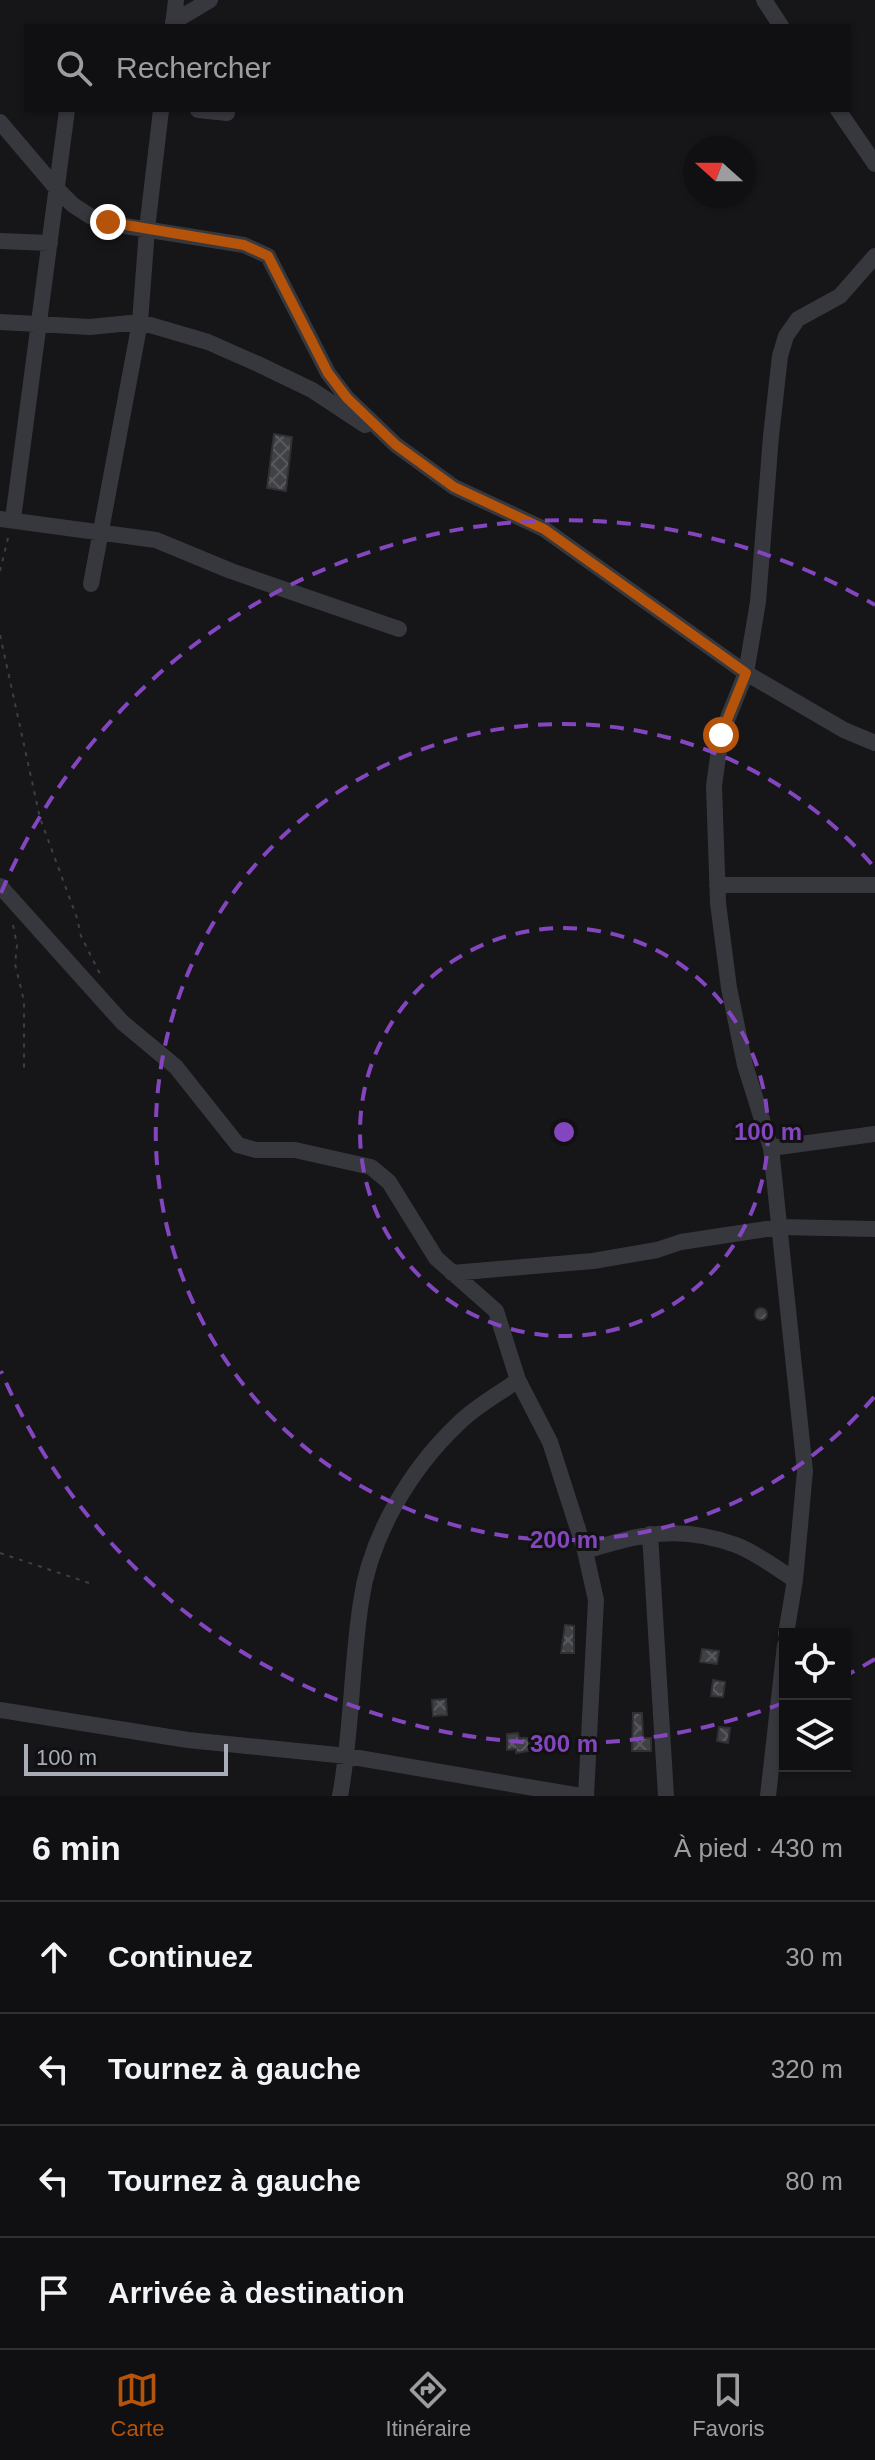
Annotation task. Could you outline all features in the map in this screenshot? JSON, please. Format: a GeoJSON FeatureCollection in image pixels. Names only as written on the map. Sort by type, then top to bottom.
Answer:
{"type":"FeatureCollection","features":[{"type":"Feature","properties":{"kind":"street"},"geometry":{"type":"LineString","coordinates":[[173,24],[176,0]]}},
{"type":"Feature","properties":{"kind":"street"},"geometry":{"type":"LineString","coordinates":[[173,24],[210,0]]}},
{"type":"Feature","properties":{"kind":"street"},"geometry":{"type":"LineString","coordinates":[[764,0],[780,24]]}},
{"type":"Feature","properties":{"kind":"street"},"geometry":{"type":"LineString","coordinates":[[67,112],[39,326],[6,519],[166,543],[231,571],[399,629]]}},
{"type":"Feature","properties":{"kind":"street"},"geometry":{"type":"LineString","coordinates":[[91,584],[140,322],[161,112]]}},
{"type":"Feature","properties":{"kind":"street"},"geometry":{"type":"LineString","coordinates":[[217,112],[227,113]]}},
{"type":"Feature","properties":{"kind":"street"},"geometry":{"type":"LineString","coordinates":[[839,112],[875,164]]}},
{"type":"Feature","properties":{"kind":"street"},"geometry":{"type":"LineString","coordinates":[[0,122],[57,189],[90,216],[108,222],[244,245],[268,256],[328,373],[347,398],[396,445]]}},
{"type":"Feature","properties":{"kind":"street"},"geometry":{"type":"LineString","coordinates":[[0,241],[50,243]]}},
{"type":"Feature","properties":{"kind":"street"},"geometry":{"type":"LineString","coordinates":[[787,1628],[795,1580],[805,1471],[771,1148],[745,1065],[732,1003],[717,885],[714,786],[721,735],[746,673],[758,602],[771,436],[780,356],[786,336],[798,319],[840,296],[875,256]]}},
{"type":"Feature","properties":{"kind":"street"},"geometry":{"type":"LineString","coordinates":[[0,322],[90,327],[140,322],[208,342],[284,376],[312,390],[454,487],[544,529],[746,673],[844,730],[875,743]]}},
{"type":"Feature","properties":{"kind":"street"},"geometry":{"type":"LineString","coordinates":[[717,885],[875,885]]}},
{"type":"Feature","properties":{"kind":"street"},"geometry":{"type":"LineString","coordinates":[[0,886],[122,1022],[176,1067],[238,1145],[256,1150],[295,1150],[371,1167],[389,1182],[436,1258],[496,1311],[518,1380],[550,1442],[585,1551],[596,1611],[583,1796],[347,1756],[188,1740],[0,1710]]}},
{"type":"Feature","properties":{"kind":"street"},"geometry":{"type":"LineString","coordinates":[[771,1148],[875,1134]]}},
{"type":"Feature","properties":{"kind":"street"},"geometry":{"type":"LineString","coordinates":[[452,1273],[593,1261],[657,1250],[681,1242],[779,1227],[875,1229]]}},
{"type":"Feature","properties":{"kind":"street"},"geometry":{"type":"LineString","coordinates":[[340,1796],[347,1756],[361,1602],[369,1564],[401,1498],[429,1455],[460,1421],[518,1380]]}},
{"type":"Feature","properties":{"kind":"street"},"geometry":{"type":"LineString","coordinates":[[585,1551],[650,1534],[681,1531],[738,1546],[795,1580]]}},
{"type":"Feature","properties":{"kind":"street"},"geometry":{"type":"LineString","coordinates":[[650,1534],[666,1796]]}},
{"type":"Feature","properties":{"kind":"street"},"geometry":{"type":"LineString","coordinates":[[768,1796],[779,1698]]}},
{"type":"Feature","properties":{"kind":"path"},"geometry":{"type":"LineString","coordinates":[[0,571],[6,519]]}},
{"type":"Feature","properties":{"kind":"path"},"geometry":{"type":"LineString","coordinates":[[0,635],[40,818],[81,936],[102,979]]}},
{"type":"Feature","properties":{"kind":"path"},"geometry":{"type":"LineString","coordinates":[[13,924],[17,945],[15,964],[24,1001],[24,1071]]}},
{"type":"Feature","properties":{"kind":"path"},"geometry":{"type":"LineString","coordinates":[[0,1553],[89,1583]]}},
{"type":"Feature","properties":{"kind":"building"},"geometry":{"type":"Polygon","coordinates":[[[274,434],[292,437],[286,491],[267,488],[274,434]]]}},
{"type":"Feature","properties":{"kind":"building"},"geometry":{"type":"Polygon","coordinates":[[[761,1308],[767,1314],[761,1320],[755,1314],[761,1308]]]}},
{"type":"Feature","properties":{"kind":"building"},"geometry":{"type":"Polygon","coordinates":[[[565,1625],[574,1626],[574,1653],[561,1653],[565,1625]]]}},
{"type":"Feature","properties":{"kind":"building"},"geometry":{"type":"Polygon","coordinates":[[[702,1649],[719,1651],[717,1664],[700,1662],[702,1649]]]}},
{"type":"Feature","properties":{"kind":"building"},"geometry":{"type":"Polygon","coordinates":[[[713,1680],[725,1682],[723,1697],[711,1696],[713,1680]]]}},
{"type":"Feature","properties":{"kind":"building"},"geometry":{"type":"Polygon","coordinates":[[[446,1699],[447,1715],[433,1716],[432,1700],[446,1699]]]}},
{"type":"Feature","properties":{"kind":"building"},"geometry":{"type":"Polygon","coordinates":[[[633,1713],[642,1713],[643,1738],[651,1738],[651,1751],[632,1751],[633,1713]]]}},
{"type":"Feature","properties":{"kind":"building"},"geometry":{"type":"Polygon","coordinates":[[[719,1727],[730,1728],[728,1743],[717,1741],[719,1727]]]}},
{"type":"Feature","properties":{"kind":"building"},"geometry":{"type":"Polygon","coordinates":[[[518,1733],[519,1738],[529,1738],[529,1751],[516,1753],[516,1749],[507,1750],[507,1734],[518,1733]]]}},
{"type":"Feature","properties":{"kind":"route"},"geometry":{"type":"LineString","coordinates":[[108,222],[244,245],[268,256],[328,373],[347,398],[396,445],[454,487],[544,529],[746,673],[721,735]]}}]}
